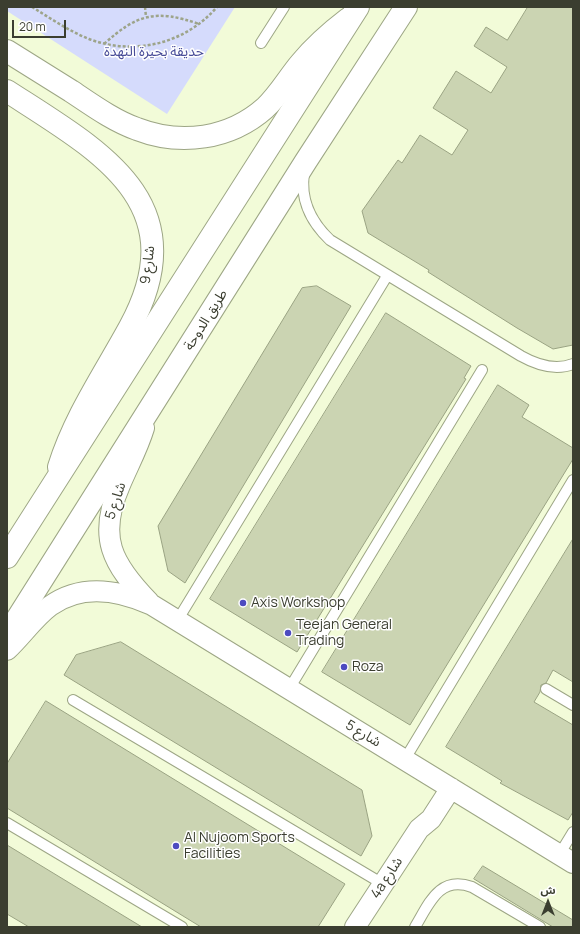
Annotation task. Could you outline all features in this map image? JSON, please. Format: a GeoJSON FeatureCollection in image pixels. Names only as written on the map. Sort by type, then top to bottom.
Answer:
{"type":"FeatureCollection","features":[{"type":"Feature","properties":{"kind":"main road","name":"طريق الدوحة"},"geometry":{"type":"LineString","coordinates":[[7,635],[306,161],[406,7]]}},
{"type":"Feature","properties":{"kind":"main road"},"geometry":{"type":"LineString","coordinates":[[7,51],[88,102],[135,129],[163,137],[178,139],[194,138],[225,132],[253,117],[266,107],[317,45],[356,11]]}},
{"type":"Feature","properties":{"kind":"main road"},"geometry":{"type":"LineString","coordinates":[[7,557],[14,534],[54,484],[356,11]]}},
{"type":"Feature","properties":{"kind":"main road","name":"شارع 9"},"geometry":{"type":"LineString","coordinates":[[7,91],[79,139],[112,166],[127,182],[137,196],[145,212],[150,230],[152,247],[151,265],[144,297],[130,327],[82,412],[68,441],[54,484]]}},
{"type":"Feature","properties":{"kind":"street","name":"شارع 5"},"geometry":{"type":"LineString","coordinates":[[148,411],[135,452],[114,499],[108,524],[111,548],[116,560],[130,580],[152,605]]}},
{"type":"Feature","properties":{"kind":"street","name":"شارع 5"},"geometry":{"type":"LineString","coordinates":[[7,650],[50,606],[63,599],[77,594],[90,592],[111,592],[136,598],[152,605],[566,859]]}},
{"type":"Feature","properties":{"kind":"street","name":"4a شارع"},"geometry":{"type":"LineString","coordinates":[[355,927],[419,829],[424,807],[445,784]]}},
{"type":"Feature","properties":{"kind":"lane"},"geometry":{"type":"LineString","coordinates":[[261,43],[284,7]]}},
{"type":"Feature","properties":{"kind":"lane"},"geometry":{"type":"LineString","coordinates":[[306,161],[303,175],[303,188],[307,207],[314,223],[330,240],[387,276],[534,363],[546,367],[558,367],[573,364]]}},
{"type":"Feature","properties":{"kind":"lane"},"geometry":{"type":"LineString","coordinates":[[177,621],[387,276]]}},
{"type":"Feature","properties":{"kind":"lane"},"geometry":{"type":"LineString","coordinates":[[289,689],[482,370]]}},
{"type":"Feature","properties":{"kind":"lane"},"geometry":{"type":"LineString","coordinates":[[405,759],[573,480]]}},
{"type":"Feature","properties":{"kind":"lane"},"geometry":{"type":"LineString","coordinates":[[546,689],[573,705]]}},
{"type":"Feature","properties":{"kind":"lane"},"geometry":{"type":"LineString","coordinates":[[73,700],[383,884]]}},
{"type":"Feature","properties":{"kind":"lane"},"geometry":{"type":"LineString","coordinates":[[7,823],[182,927]]}},
{"type":"Feature","properties":{"kind":"lane"},"geometry":{"type":"LineString","coordinates":[[566,859],[573,832]]}},
{"type":"Feature","properties":{"kind":"lane"},"geometry":{"type":"LineString","coordinates":[[415,927],[436,893],[447,885],[455,883],[472,887],[540,927]]}},
{"type":"Feature","properties":{"kind":"path"},"geometry":{"type":"LineString","coordinates":[[32,7],[87,38],[104,44],[129,47],[154,44],[178,37],[199,24],[217,7]]}},
{"type":"Feature","properties":{"kind":"path"},"geometry":{"type":"LineString","coordinates":[[144,7],[146,17]]}},
{"type":"Feature","properties":{"kind":"path"},"geometry":{"type":"LineString","coordinates":[[104,44],[126,26],[146,17],[169,16],[199,24]]}},
{"type":"Feature","properties":{"kind":"green space","name":"حديقة بحيرة النهدة"},"geometry":{"type":"Polygon","coordinates":[[[7,7],[235,7],[167,114],[7,11],[7,7]]]}},
{"type":"Feature","properties":{"kind":"building"},"geometry":{"type":"Polygon","coordinates":[[[528,7],[573,7],[573,345],[553,349],[517,328],[428,272],[429,270],[368,233],[362,211],[398,160],[402,163],[420,135],[452,155],[468,130],[433,108],[456,71],[491,93],[507,67],[474,46],[486,27],[507,40],[528,7]]]}},
{"type":"Feature","properties":{"kind":"building"},"geometry":{"type":"Polygon","coordinates":[[[317,286],[351,306],[185,583],[168,571],[158,526],[302,288],[317,286]]]}},
{"type":"Feature","properties":{"kind":"building"},"geometry":{"type":"Polygon","coordinates":[[[386,313],[471,366],[464,378],[466,379],[297,652],[210,599],[386,313]]]}},
{"type":"Feature","properties":{"kind":"building"},"geometry":{"type":"Polygon","coordinates":[[[498,385],[529,405],[522,417],[573,448],[573,459],[410,725],[322,672],[498,385]]]}},
{"type":"Feature","properties":{"kind":"building"},"geometry":{"type":"Polygon","coordinates":[[[573,539],[573,682],[553,670],[546,683],[541,685],[540,692],[534,702],[573,725],[573,812],[568,820],[500,783],[502,781],[446,747],[573,539]]]}},
{"type":"Feature","properties":{"kind":"building"},"geometry":{"type":"Polygon","coordinates":[[[121,642],[362,790],[372,836],[361,856],[64,675],[76,655],[121,642]]]}},
{"type":"Feature","properties":{"kind":"building","name":"Al Nujoom Sports Facilities"},"geometry":{"type":"Polygon","coordinates":[[[46,701],[345,884],[318,927],[201,927],[7,808],[7,764],[46,701]]]}},
{"type":"Feature","properties":{"kind":"building"},"geometry":{"type":"Polygon","coordinates":[[[7,845],[142,927],[29,927],[7,914],[7,845]]]}},
{"type":"Feature","properties":{"kind":"building"},"geometry":{"type":"Polygon","coordinates":[[[483,866],[573,920],[573,927],[553,927],[474,879],[483,866]]]}},
{"type":"Feature","properties":{"kind":"place","name":"Axis Workshop"},"geometry":{"type":"Point","coordinates":[243,603]}},
{"type":"Feature","properties":{"kind":"place","name":"Teejan General Trading"},"geometry":{"type":"Point","coordinates":[288,633]}},
{"type":"Feature","properties":{"kind":"place","name":"Roza"},"geometry":{"type":"Point","coordinates":[344,667]}},
{"type":"Feature","properties":{"kind":"place","name":"Al Nujoom Sports Facilities"},"geometry":{"type":"Point","coordinates":[176,846]}}]}
